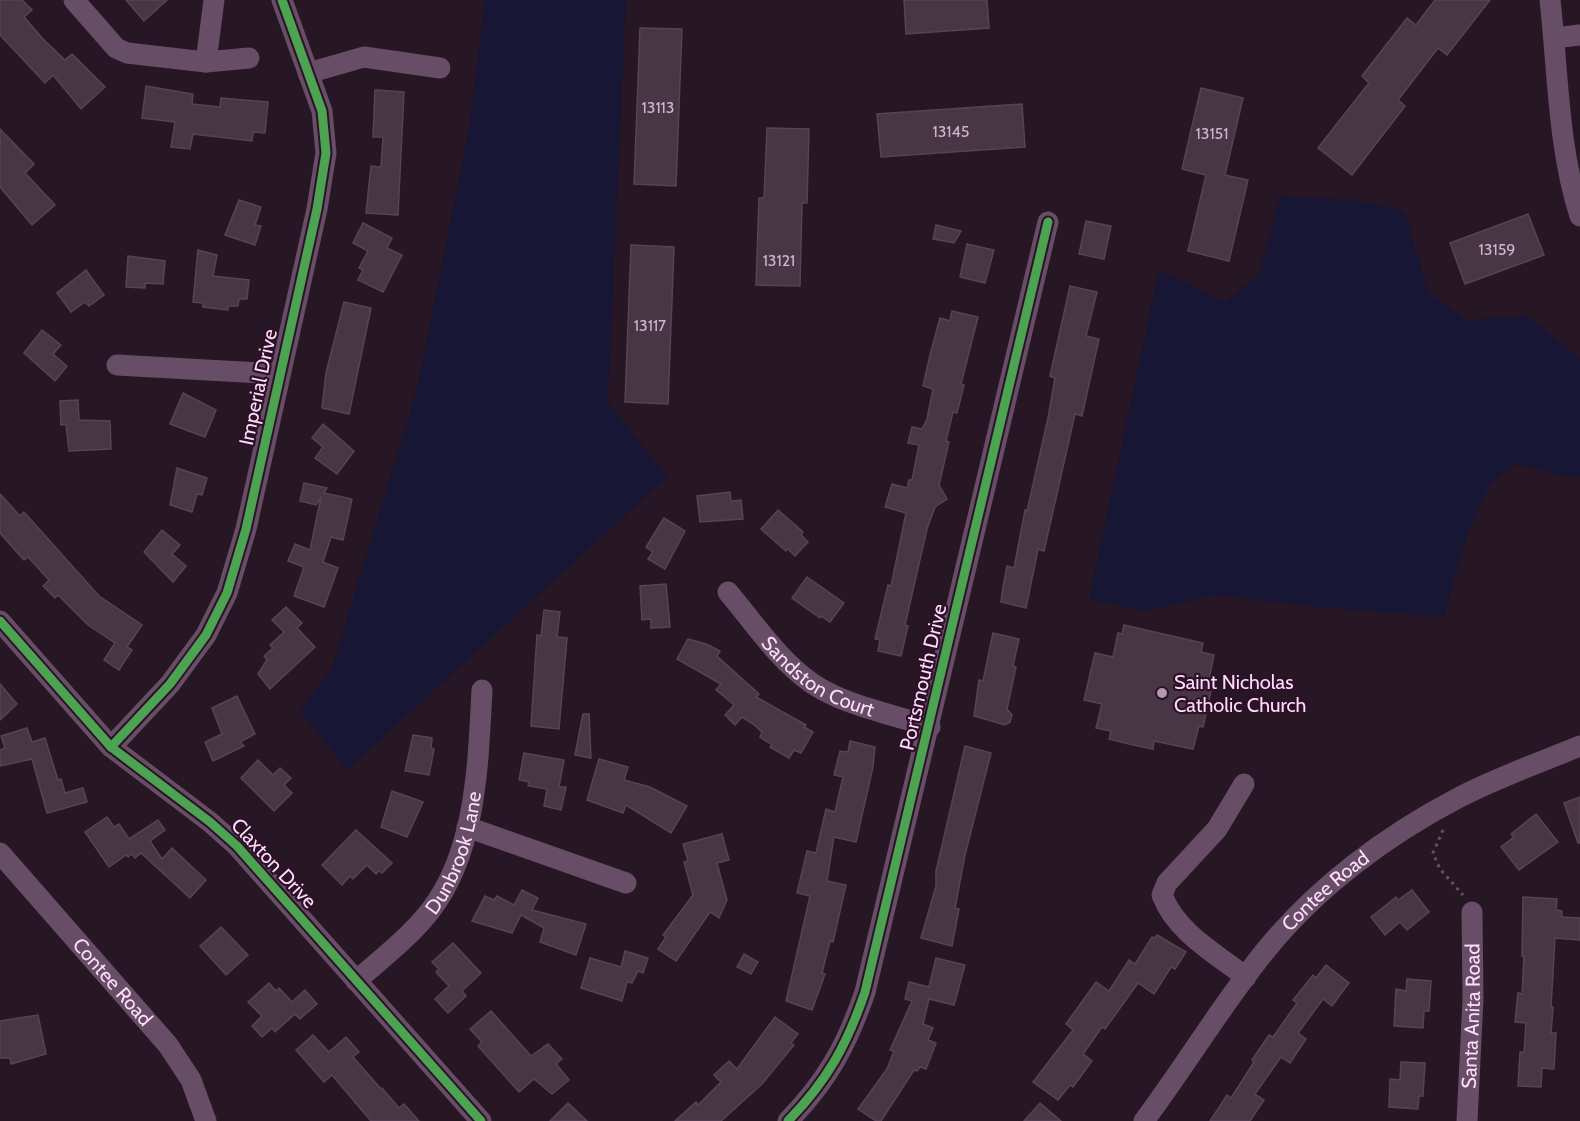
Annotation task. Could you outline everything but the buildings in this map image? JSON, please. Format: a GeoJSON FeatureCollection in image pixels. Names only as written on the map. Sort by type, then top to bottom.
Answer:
{"type":"FeatureCollection","features":[{"type":"Feature","properties":{"kind":"street"},"geometry":{"type":"LineString","coordinates":[[74,0],[116,48],[128,53],[206,62],[249,58]]}},
{"type":"Feature","properties":{"kind":"street"},"geometry":{"type":"LineString","coordinates":[[206,62],[214,0]]}},
{"type":"Feature","properties":{"kind":"street","name":"Imperial Drive"},"geometry":{"type":"LineString","coordinates":[[111,747],[192,657],[227,593],[243,538],[319,200],[326,153],[322,111],[282,0]]}},
{"type":"Feature","properties":{"kind":"street"},"geometry":{"type":"LineString","coordinates":[[1550,0],[1570,177],[1580,216]]}},
{"type":"Feature","properties":{"kind":"street"},"geometry":{"type":"LineString","coordinates":[[1554,38],[1580,35]]}},
{"type":"Feature","properties":{"kind":"street"},"geometry":{"type":"LineString","coordinates":[[308,73],[364,57],[440,68]]}},
{"type":"Feature","properties":{"kind":"street","name":"Portsmouth Drive"},"geometry":{"type":"LineString","coordinates":[[788,1121],[836,1062],[855,1020],[885,914],[1048,222]]}},
{"type":"Feature","properties":{"kind":"street"},"geometry":{"type":"LineString","coordinates":[[117,365],[279,374]]}},
{"type":"Feature","properties":{"kind":"street","name":"Sandston Court"},"geometry":{"type":"LineString","coordinates":[[728,592],[785,659],[813,684],[840,698],[930,727]]}},
{"type":"Feature","properties":{"kind":"street","name":"Claxton Drive"},"geometry":{"type":"LineString","coordinates":[[0,621],[111,747],[210,822],[237,846],[481,1121]]}},
{"type":"Feature","properties":{"kind":"street","name":"Dunbrook Lane"},"geometry":{"type":"LineString","coordinates":[[356,981],[413,930],[431,910],[451,875],[467,827],[479,740],[482,690]]}},
{"type":"Feature","properties":{"kind":"street","name":"Contee Road"},"geometry":{"type":"LineString","coordinates":[[1144,1121],[1266,950],[1306,907],[1372,853],[1425,817],[1460,797],[1580,746]]}},
{"type":"Feature","properties":{"kind":"street"},"geometry":{"type":"LineString","coordinates":[[1244,784],[1217,829],[1167,883],[1162,895],[1168,910],[1192,936],[1246,977]]}},
{"type":"Feature","properties":{"kind":"street"},"geometry":{"type":"LineString","coordinates":[[467,827],[626,883]]}},
{"type":"Feature","properties":{"kind":"street","name":"Contee Road"},"geometry":{"type":"LineString","coordinates":[[0,853],[168,1045],[191,1080],[206,1121]]}},
{"type":"Feature","properties":{"kind":"street","name":"Santa Anita Road"},"geometry":{"type":"LineString","coordinates":[[1467,1121],[1473,999],[1472,912]]}},
{"type":"Feature","properties":{"kind":"path"},"geometry":{"type":"LineString","coordinates":[[1444,827],[1433,853],[1440,869],[1467,899],[1472,912]]}},
{"type":"Feature","properties":{"kind":"shaded area"},"geometry":{"type":"Polygon","coordinates":[[[485,0],[626,0],[608,403],[667,477],[347,770],[300,710],[332,668],[417,389],[469,129],[485,0]]]}},
{"type":"Feature","properties":{"kind":"shaded area"},"geometry":{"type":"Polygon","coordinates":[[[1280,196],[1356,200],[1404,211],[1429,293],[1466,320],[1527,316],[1580,358],[1580,476],[1569,477],[1516,464],[1489,485],[1467,535],[1444,617],[1316,607],[1214,595],[1146,611],[1089,599],[1159,270],[1224,302],[1259,275],[1280,196]]]}},
{"type":"Feature","properties":{"kind":"cycle path"},"geometry":{"type":"LineString","coordinates":[[111,747],[170,684],[206,635],[227,593],[246,529],[317,209],[326,153],[322,111],[282,0]]}},
{"type":"Feature","properties":{"kind":"cycle path"},"geometry":{"type":"LineString","coordinates":[[788,1121],[825,1077],[843,1046],[865,992],[1048,222]]}},
{"type":"Feature","properties":{"kind":"cycle path"},"geometry":{"type":"LineString","coordinates":[[0,621],[111,747],[210,822],[237,846],[481,1121]]}},
{"type":"Feature","properties":{"kind":"place","name":"Saint Nicholas Catholic Church"},"geometry":{"type":"Point","coordinates":[1162,693]}}]}
